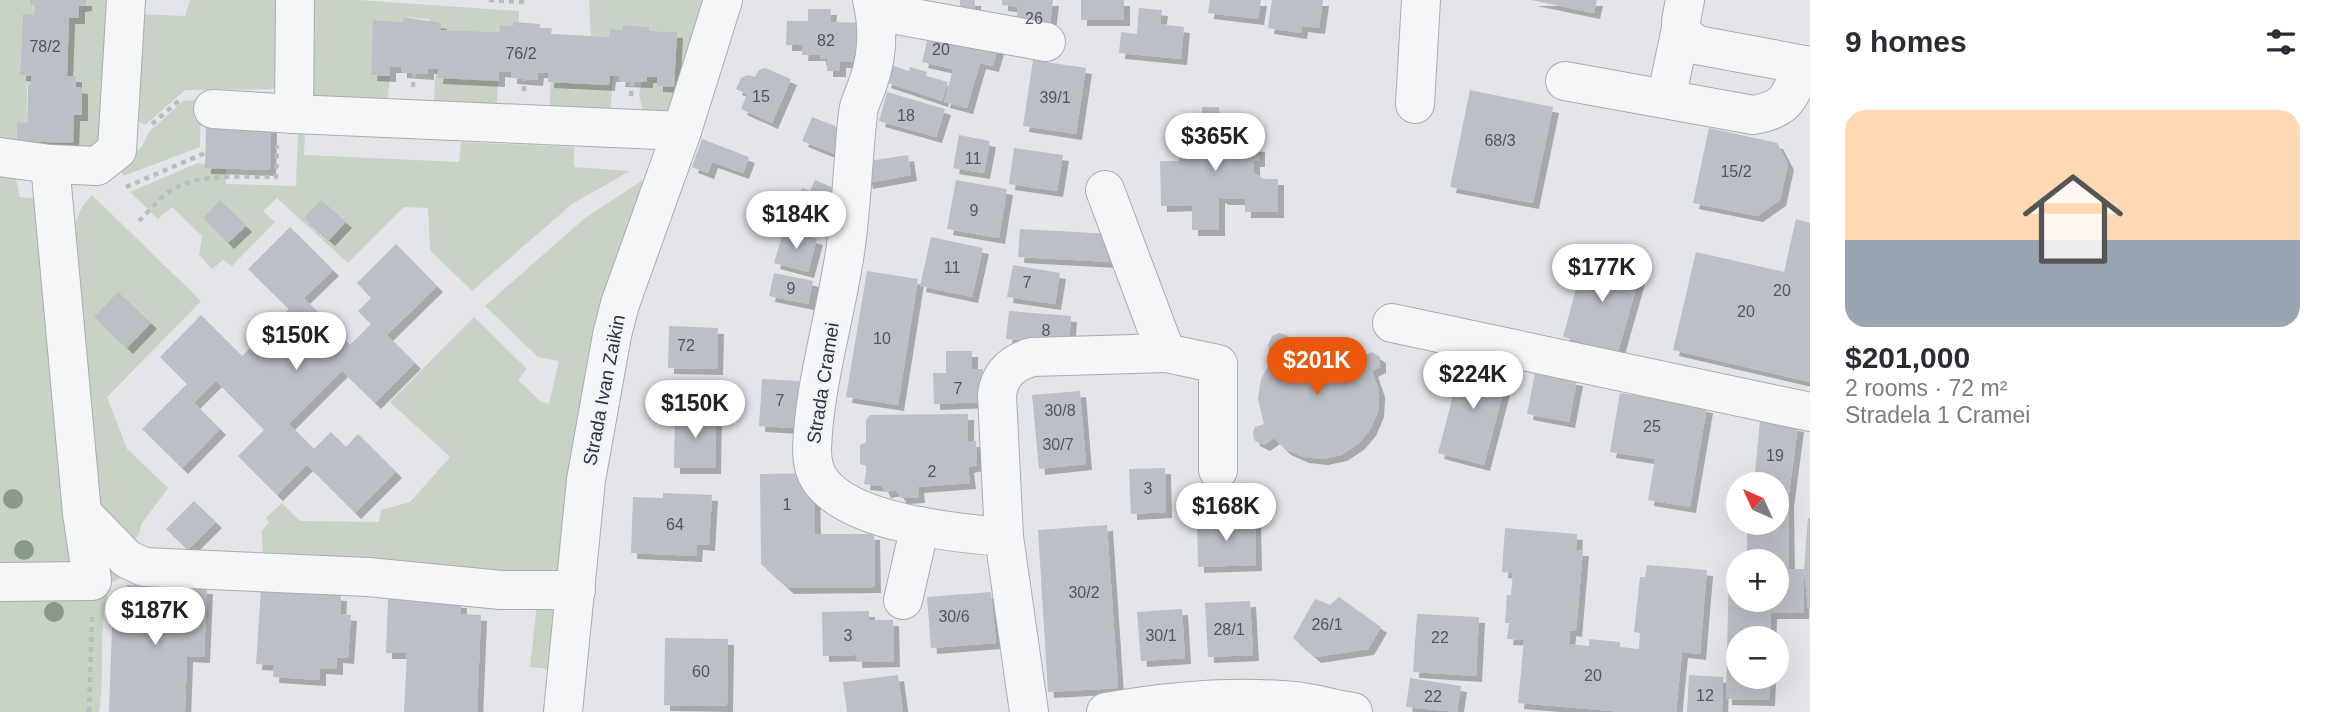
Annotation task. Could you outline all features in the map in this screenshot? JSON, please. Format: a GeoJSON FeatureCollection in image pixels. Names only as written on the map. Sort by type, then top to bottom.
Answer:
{"type":"FeatureCollection","features":[{"type":"Feature","properties":{"kind":"street"},"geometry":{"type":"LineString","coordinates":[[0,156],[50,164],[96,166],[117,150],[126,0]]}},
{"type":"Feature","properties":{"kind":"street"},"geometry":{"type":"LineString","coordinates":[[286,113],[295,0]]}},
{"type":"Feature","properties":{"kind":"street","name":"Strada Ivan Zaikin"},"geometry":{"type":"LineString","coordinates":[[563,712],[586,481],[612,335],[682,131],[723,0]]}},
{"type":"Feature","properties":{"kind":"street"},"geometry":{"type":"LineString","coordinates":[[1415,104],[1422,0]]}},
{"type":"Feature","properties":{"kind":"street"},"geometry":{"type":"LineString","coordinates":[[873,6],[1046,42]]}},
{"type":"Feature","properties":{"kind":"street","name":"Strada Cramei"},"geometry":{"type":"LineString","coordinates":[[873,6],[877,44],[874,67],[858,110],[846,248],[818,403],[812,451],[814,467],[821,481],[837,496],[853,505],[904,523],[1004,537]]}},
{"type":"Feature","properties":{"kind":"street"},"geometry":{"type":"LineString","coordinates":[[1565,81],[1753,115],[1771,112],[1789,99],[1806,65],[1697,45],[1686,38],[1683,14]]}},
{"type":"Feature","properties":{"kind":"street"},"geometry":{"type":"LineString","coordinates":[[1666,99],[1683,14]]}},
{"type":"Feature","properties":{"kind":"street"},"geometry":{"type":"LineString","coordinates":[[213,109],[682,131]]}},
{"type":"Feature","properties":{"kind":"street"},"geometry":{"type":"LineString","coordinates":[[0,582],[92,581],[82,513],[50,164]]}},
{"type":"Feature","properties":{"kind":"street"},"geometry":{"type":"LineString","coordinates":[[1105,190],[1166,353]]}},
{"type":"Feature","properties":{"kind":"street"},"geometry":{"type":"LineString","coordinates":[[1392,323],[1810,412]]}},
{"type":"Feature","properties":{"kind":"street"},"geometry":{"type":"LineString","coordinates":[[1029,712],[1004,537],[997,395],[999,381],[1015,362],[1032,357],[1166,353],[1218,364],[1218,470]]}},
{"type":"Feature","properties":{"kind":"street"},"geometry":{"type":"LineString","coordinates":[[82,513],[127,559],[144,567],[368,577],[501,590],[576,590]]}},
{"type":"Feature","properties":{"kind":"street"},"geometry":{"type":"LineString","coordinates":[[903,600],[920,526]]}},
{"type":"Feature","properties":{"kind":"street"},"geometry":{"type":"LineString","coordinates":[[1106,712],[1297,701],[1353,712]]}},
{"type":"Feature","properties":{"kind":"path"},"geometry":{"type":"LineString","coordinates":[[489,0],[522,0]]}},
{"type":"Feature","properties":{"kind":"path"},"geometry":{"type":"LineString","coordinates":[[117,150],[136,138],[183,97],[203,95],[213,109]]}},
{"type":"Feature","properties":{"kind":"path"},"geometry":{"type":"LineString","coordinates":[[139,221],[168,193],[194,181],[230,177],[276,177],[286,113]]}},
{"type":"Feature","properties":{"kind":"path"},"geometry":{"type":"LineString","coordinates":[[124,188],[205,153]]}},
{"type":"Feature","properties":{"kind":"path"},"geometry":{"type":"LineString","coordinates":[[89,712],[92,581]]}},
{"type":"Feature","properties":{"kind":"shaded area"},"geometry":{"type":"Polygon","coordinates":[[[0,0],[30,0],[30,5],[35,5],[34,15],[23,15],[20,75],[31,76],[31,85],[27,85],[28,123],[17,122],[73,142],[74,115],[82,115],[82,88],[76,87],[76,76],[67,76],[69,18],[79,18],[79,6],[85,5],[86,0],[115,0],[109,142],[92,157],[0,150],[0,0]]]}},
{"type":"Feature","properties":{"kind":"shaded area"},"geometry":{"type":"Polygon","coordinates":[[[190,0],[276,0],[283,89],[185,90],[145,125],[133,118],[136,14],[185,16],[190,0]]]}},
{"type":"Feature","properties":{"kind":"shaded area"},"geometry":{"type":"Polygon","coordinates":[[[314,0],[358,0],[519,11],[519,23],[513,22],[513,26],[500,25],[499,32],[441,30],[441,23],[429,22],[429,19],[404,17],[403,22],[374,20],[371,75],[390,76],[387,105],[311,107],[307,8],[314,0]]]}},
{"type":"Feature","properties":{"kind":"shaded area"},"geometry":{"type":"Polygon","coordinates":[[[589,0],[710,0],[671,116],[644,115],[639,95],[642,82],[646,82],[647,77],[657,77],[657,86],[674,87],[677,32],[649,31],[649,27],[623,25],[622,30],[610,29],[609,37],[591,36],[589,0]]]}},
{"type":"Feature","properties":{"kind":"shaded area"},"geometry":{"type":"Polygon","coordinates":[[[436,69],[437,77],[498,81],[496,116],[433,112],[436,69]]]}},
{"type":"Feature","properties":{"kind":"shaded area"},"geometry":{"type":"Polygon","coordinates":[[[610,76],[613,76],[610,117],[549,114],[551,82],[609,85],[610,76]]]}},
{"type":"Feature","properties":{"kind":"shaded area"},"geometry":{"type":"Polygon","coordinates":[[[201,100],[200,147],[123,176],[120,168],[142,146],[149,132],[183,101],[201,100]]]}},
{"type":"Feature","properties":{"kind":"shaded area"},"geometry":{"type":"Polygon","coordinates":[[[286,130],[305,131],[304,155],[459,162],[461,142],[574,147],[574,167],[630,171],[572,204],[472,291],[430,250],[428,208],[404,207],[348,263],[277,198],[263,211],[275,222],[232,266],[223,260],[212,269],[199,255],[202,236],[172,207],[158,219],[130,192],[198,163],[205,164],[205,168],[226,169],[226,184],[296,186],[298,134],[286,133],[286,130]]]}},
{"type":"Feature","properties":{"kind":"shaded area"},"geometry":{"type":"Polygon","coordinates":[[[10,169],[20,197],[57,200],[76,523],[123,577],[110,583],[106,599],[99,712],[0,712],[0,170],[10,169]]]}},
{"type":"Feature","properties":{"kind":"shaded area"},"geometry":{"type":"Polygon","coordinates":[[[646,178],[566,520],[548,669],[530,667],[540,578],[478,568],[263,559],[262,531],[269,522],[266,518],[282,503],[300,521],[379,522],[381,510],[410,502],[450,457],[390,402],[474,317],[527,369],[518,380],[540,401],[549,404],[559,361],[538,357],[485,306],[585,218],[646,178]]]}},
{"type":"Feature","properties":{"kind":"shaded area"},"geometry":{"type":"Polygon","coordinates":[[[92,195],[201,301],[107,397],[127,449],[168,488],[129,545],[91,510],[75,224],[82,207],[92,195]]]}},
{"type":"Feature","properties":{"kind":"building"},"geometry":{"type":"Polygon","coordinates":[[[30,0],[86,0],[86,5],[79,6],[79,18],[69,18],[67,76],[76,76],[76,87],[82,88],[82,115],[74,115],[73,143],[17,141],[17,122],[28,123],[28,85],[31,85],[31,76],[20,75],[23,14],[34,15],[35,5],[30,5],[30,0]]]}},
{"type":"Feature","properties":{"kind":"building"},"geometry":{"type":"Polygon","coordinates":[[[960,0],[975,0],[975,12],[960,13],[960,0]]]}},
{"type":"Feature","properties":{"kind":"building"},"geometry":{"type":"Polygon","coordinates":[[[1002,0],[1053,0],[1049,32],[1015,28],[1018,7],[1002,5],[1002,0]]]}},
{"type":"Feature","properties":{"kind":"building"},"geometry":{"type":"Polygon","coordinates":[[[1081,0],[1124,0],[1124,20],[1081,20],[1081,0]]]}},
{"type":"Feature","properties":{"kind":"building"},"geometry":{"type":"Polygon","coordinates":[[[1210,0],[1261,0],[1258,19],[1208,13],[1210,0]]]}},
{"type":"Feature","properties":{"kind":"building"},"geometry":{"type":"Polygon","coordinates":[[[1272,0],[1323,0],[1319,28],[1302,26],[1301,33],[1268,28],[1272,0]]]}},
{"type":"Feature","properties":{"kind":"building"},"geometry":{"type":"Polygon","coordinates":[[[1531,0],[1597,0],[1594,13],[1531,0]]]}},
{"type":"Feature","properties":{"kind":"building"},"geometry":{"type":"Polygon","coordinates":[[[1139,8],[1162,10],[1160,24],[1184,27],[1181,59],[1119,53],[1121,32],[1137,34],[1139,8]]]}},
{"type":"Feature","properties":{"kind":"building"},"geometry":{"type":"Polygon","coordinates":[[[808,9],[831,9],[830,22],[866,23],[865,62],[840,62],[840,71],[827,71],[827,59],[820,59],[820,55],[802,55],[803,45],[786,45],[787,21],[808,21],[808,9]]]}},
{"type":"Feature","properties":{"kind":"building"},"geometry":{"type":"Polygon","coordinates":[[[403,17],[441,23],[441,30],[499,32],[500,25],[513,26],[513,22],[540,24],[540,28],[552,28],[551,34],[609,37],[610,29],[622,30],[623,25],[649,27],[649,31],[677,32],[674,87],[657,86],[657,77],[647,77],[647,82],[619,81],[620,76],[610,76],[609,85],[548,82],[549,73],[538,72],[537,80],[511,78],[511,72],[499,71],[499,81],[437,78],[438,69],[428,68],[428,74],[401,72],[401,67],[390,67],[390,76],[371,75],[373,20],[403,22],[403,17]]]}},
{"type":"Feature","properties":{"kind":"building"},"geometry":{"type":"Polygon","coordinates":[[[930,29],[961,37],[954,66],[964,33],[999,44],[993,66],[980,63],[967,108],[944,102],[953,69],[922,62],[930,29]]]}},
{"type":"Feature","properties":{"kind":"building"},"geometry":{"type":"Polygon","coordinates":[[[1033,60],[1086,68],[1076,134],[1023,126],[1033,60]]]}},
{"type":"Feature","properties":{"kind":"building"},"geometry":{"type":"Polygon","coordinates":[[[891,65],[909,71],[910,67],[927,72],[926,76],[948,82],[942,101],[885,82],[891,65]]]}},
{"type":"Feature","properties":{"kind":"building"},"geometry":{"type":"Polygon","coordinates":[[[765,68],[791,79],[772,123],[741,109],[747,94],[736,89],[741,78],[748,75],[755,77],[759,70],[765,68]]]}},
{"type":"Feature","properties":{"kind":"building"},"geometry":{"type":"Polygon","coordinates":[[[1470,90],[1553,107],[1533,203],[1450,187],[1470,90]]]}},
{"type":"Feature","properties":{"kind":"building"},"geometry":{"type":"Polygon","coordinates":[[[887,92],[945,109],[936,137],[879,121],[887,92]]]}},
{"type":"Feature","properties":{"kind":"building"},"geometry":{"type":"Polygon","coordinates":[[[1202,107],[1219,107],[1220,140],[1223,145],[1223,125],[1244,125],[1244,146],[1259,146],[1259,161],[1254,161],[1254,173],[1264,179],[1278,179],[1278,212],[1245,212],[1245,199],[1219,197],[1219,230],[1192,230],[1192,205],[1161,206],[1160,161],[1179,161],[1178,130],[1202,129],[1202,107]]]}},
{"type":"Feature","properties":{"kind":"building"},"geometry":{"type":"Polygon","coordinates":[[[812,117],[848,131],[837,155],[802,141],[812,117]]]}},
{"type":"Feature","properties":{"kind":"building"},"geometry":{"type":"Polygon","coordinates":[[[206,125],[271,127],[270,170],[205,168],[206,125]]]}},
{"type":"Feature","properties":{"kind":"building"},"geometry":{"type":"Polygon","coordinates":[[[1709,128],[1777,143],[1788,164],[1780,200],[1757,216],[1693,203],[1709,128]]]}},
{"type":"Feature","properties":{"kind":"building"},"geometry":{"type":"Polygon","coordinates":[[[959,135],[990,141],[984,173],[953,168],[959,135]]]}},
{"type":"Feature","properties":{"kind":"building"},"geometry":{"type":"Polygon","coordinates":[[[702,139],[749,157],[743,173],[712,162],[708,173],[692,167],[702,139]]]}},
{"type":"Feature","properties":{"kind":"building"},"geometry":{"type":"Polygon","coordinates":[[[1014,148],[1063,155],[1057,191],[1009,184],[1014,148]]]}},
{"type":"Feature","properties":{"kind":"building"},"geometry":{"type":"Polygon","coordinates":[[[908,155],[911,175],[867,183],[863,162],[908,155]]]}},
{"type":"Feature","properties":{"kind":"building"},"geometry":{"type":"Polygon","coordinates":[[[815,180],[836,189],[825,216],[830,218],[824,233],[789,219],[802,188],[810,191],[815,180]]]}},
{"type":"Feature","properties":{"kind":"building"},"geometry":{"type":"Polygon","coordinates":[[[956,180],[1007,189],[999,238],[947,229],[956,180]]]}},
{"type":"Feature","properties":{"kind":"building"},"geometry":{"type":"Polygon","coordinates":[[[220,200],[246,226],[228,243],[203,218],[220,200]]]}},
{"type":"Feature","properties":{"kind":"building"},"geometry":{"type":"Polygon","coordinates":[[[321,200],[346,222],[329,240],[304,218],[321,200]]]}},
{"type":"Feature","properties":{"kind":"building"},"geometry":{"type":"Polygon","coordinates":[[[1796,219],[1810,223],[1810,382],[1673,350],[1696,252],[1784,272],[1796,219]]]}},
{"type":"Feature","properties":{"kind":"building"},"geometry":{"type":"Polygon","coordinates":[[[290,227],[333,270],[304,298],[350,345],[371,324],[358,311],[371,298],[357,283],[396,244],[437,286],[387,335],[415,363],[375,403],[342,371],[289,424],[314,449],[331,432],[346,447],[358,434],[396,472],[355,513],[307,465],[277,495],[238,456],[264,430],[216,381],[194,403],[220,429],[182,468],[142,429],[187,384],[160,357],[201,315],[242,356],[289,309],[248,269],[290,227]]]}},
{"type":"Feature","properties":{"kind":"building"},"geometry":{"type":"Polygon","coordinates":[[[1020,229],[1113,234],[1111,262],[1018,257],[1020,229]]]}},
{"type":"Feature","properties":{"kind":"building"},"geometry":{"type":"Polygon","coordinates":[[[784,230],[817,239],[808,272],[774,263],[784,230]]]}},
{"type":"Feature","properties":{"kind":"building"},"geometry":{"type":"Polygon","coordinates":[[[931,237],[983,248],[972,297],[920,286],[931,237]]]}},
{"type":"Feature","properties":{"kind":"building"},"geometry":{"type":"Polygon","coordinates":[[[1585,255],[1641,271],[1618,352],[1563,337],[1585,255]]]}},
{"type":"Feature","properties":{"kind":"building"},"geometry":{"type":"Polygon","coordinates":[[[1013,265],[1060,273],[1055,304],[1007,297],[1013,265]]]}},
{"type":"Feature","properties":{"kind":"building"},"geometry":{"type":"Polygon","coordinates":[[[867,271],[918,279],[898,405],[846,397],[867,271]]]}},
{"type":"Feature","properties":{"kind":"building"},"geometry":{"type":"Polygon","coordinates":[[[774,273],[813,281],[808,304],[769,296],[774,273]]]}},
{"type":"Feature","properties":{"kind":"building"},"geometry":{"type":"Polygon","coordinates":[[[118,292],[151,323],[127,348],[94,317],[118,292]]]}},
{"type":"Feature","properties":{"kind":"building"},"geometry":{"type":"Polygon","coordinates":[[[1009,311],[1071,316],[1069,344],[1006,339],[1009,311]]]}},
{"type":"Feature","properties":{"kind":"building"},"geometry":{"type":"Polygon","coordinates":[[[669,326],[718,328],[717,369],[668,368],[669,326]]]}},
{"type":"Feature","properties":{"kind":"building"},"geometry":{"type":"Polygon","coordinates":[[[1279,333],[1287,335],[1293,345],[1305,340],[1325,338],[1345,344],[1363,358],[1372,352],[1380,357],[1380,367],[1372,371],[1379,391],[1378,411],[1370,430],[1358,444],[1341,455],[1322,459],[1303,457],[1285,449],[1274,438],[1264,445],[1254,440],[1255,427],[1264,424],[1258,399],[1261,379],[1276,357],[1269,351],[1268,345],[1272,336],[1279,333]]]}},
{"type":"Feature","properties":{"kind":"building"},"geometry":{"type":"Polygon","coordinates":[[[946,351],[972,351],[972,369],[983,369],[983,402],[934,404],[933,373],[946,373],[946,351]]]}},
{"type":"Feature","properties":{"kind":"building"},"geometry":{"type":"Polygon","coordinates":[[[1463,358],[1509,370],[1484,465],[1438,453],[1463,358]]]}},
{"type":"Feature","properties":{"kind":"building"},"geometry":{"type":"Polygon","coordinates":[[[1535,373],[1577,380],[1569,422],[1527,414],[1535,373]]]}},
{"type":"Feature","properties":{"kind":"building"},"geometry":{"type":"Polygon","coordinates":[[[762,379],[799,381],[796,428],[759,426],[762,379]]]}},
{"type":"Feature","properties":{"kind":"building"},"geometry":{"type":"Polygon","coordinates":[[[1080,391],[1086,464],[1039,469],[1032,395],[1080,391]]]}},
{"type":"Feature","properties":{"kind":"building"},"geometry":{"type":"Polygon","coordinates":[[[1620,393],[1707,407],[1690,507],[1648,500],[1655,459],[1610,452],[1620,393]]]}},
{"type":"Feature","properties":{"kind":"building"},"geometry":{"type":"Polygon","coordinates":[[[675,413],[716,413],[715,468],[674,468],[675,413]]]}},
{"type":"Feature","properties":{"kind":"building"},"geometry":{"type":"Polygon","coordinates":[[[968,414],[968,441],[976,441],[977,465],[968,467],[970,483],[918,487],[919,497],[901,498],[896,490],[885,492],[882,486],[864,484],[867,466],[860,464],[860,445],[866,442],[866,420],[870,415],[968,414]]]}},
{"type":"Feature","properties":{"kind":"building"},"geometry":{"type":"Polygon","coordinates":[[[1760,420],[1798,426],[1789,494],[1789,472],[1755,472],[1760,420]]]}},
{"type":"Feature","properties":{"kind":"building"},"geometry":{"type":"Polygon","coordinates":[[[1165,468],[1166,512],[1131,514],[1129,469],[1165,468]]]}},
{"type":"Feature","properties":{"kind":"building"},"geometry":{"type":"Polygon","coordinates":[[[814,473],[815,534],[874,534],[875,587],[788,588],[761,564],[760,474],[814,473]]]}},
{"type":"Feature","properties":{"kind":"building"},"geometry":{"type":"Polygon","coordinates":[[[663,493],[712,495],[709,545],[697,544],[696,556],[631,553],[633,497],[663,498],[663,493]]]}},
{"type":"Feature","properties":{"kind":"building"},"geometry":{"type":"Polygon","coordinates":[[[194,501],[216,522],[188,550],[166,529],[194,501]]]}},
{"type":"Feature","properties":{"kind":"building"},"geometry":{"type":"Polygon","coordinates":[[[1808,518],[1810,518],[1810,608],[1804,569],[1808,518]]]}},
{"type":"Feature","properties":{"kind":"building"},"geometry":{"type":"Polygon","coordinates":[[[1255,520],[1256,565],[1198,567],[1197,521],[1255,520]]]}},
{"type":"Feature","properties":{"kind":"building"},"geometry":{"type":"Polygon","coordinates":[[[1107,525],[1118,688],[1048,692],[1038,530],[1107,525]]]}},
{"type":"Feature","properties":{"kind":"building"},"geometry":{"type":"Polygon","coordinates":[[[1505,528],[1577,534],[1576,550],[1583,550],[1576,631],[1570,630],[1569,644],[1589,646],[1589,639],[1620,642],[1620,647],[1639,649],[1640,633],[1634,632],[1640,577],[1645,577],[1647,565],[1707,570],[1700,654],[1682,652],[1676,712],[1623,712],[1518,703],[1524,640],[1507,639],[1507,595],[1511,595],[1513,573],[1502,572],[1505,528]]]}},
{"type":"Feature","properties":{"kind":"building"},"geometry":{"type":"Polygon","coordinates":[[[1788,535],[1789,549],[1747,549],[1747,536],[1788,535]]]}},
{"type":"Feature","properties":{"kind":"building"},"geometry":{"type":"Polygon","coordinates":[[[1789,569],[1804,569],[1803,613],[1771,613],[1770,626],[1728,626],[1728,612],[1789,612],[1789,569]]]}},
{"type":"Feature","properties":{"kind":"building"},"geometry":{"type":"Polygon","coordinates":[[[127,585],[207,588],[204,657],[187,656],[185,712],[109,712],[113,601],[126,602],[127,585]]]}},
{"type":"Feature","properties":{"kind":"building"},"geometry":{"type":"Polygon","coordinates":[[[261,590],[341,595],[340,614],[351,615],[348,658],[337,657],[337,669],[320,668],[320,680],[273,677],[274,665],[256,664],[261,590]]]}},
{"type":"Feature","properties":{"kind":"building"},"geometry":{"type":"Polygon","coordinates":[[[991,592],[996,643],[931,648],[927,597],[991,592]]]}},
{"type":"Feature","properties":{"kind":"building"},"geometry":{"type":"Polygon","coordinates":[[[1339,597],[1381,627],[1368,649],[1315,657],[1293,638],[1315,599],[1330,605],[1339,597]]]}},
{"type":"Feature","properties":{"kind":"building"},"geometry":{"type":"Polygon","coordinates":[[[388,599],[461,602],[461,614],[481,615],[477,712],[404,712],[407,653],[386,653],[388,599]]]}},
{"type":"Feature","properties":{"kind":"building"},"geometry":{"type":"Polygon","coordinates":[[[1250,601],[1253,655],[1208,657],[1205,603],[1250,601]]]}},
{"type":"Feature","properties":{"kind":"building"},"geometry":{"type":"Polygon","coordinates":[[[1182,609],[1185,658],[1141,661],[1137,612],[1182,609]]]}},
{"type":"Feature","properties":{"kind":"building"},"geometry":{"type":"Polygon","coordinates":[[[869,611],[869,620],[893,620],[894,661],[856,662],[856,655],[823,656],[822,612],[869,611]]]}},
{"type":"Feature","properties":{"kind":"building"},"geometry":{"type":"Polygon","coordinates":[[[1417,614],[1479,617],[1476,676],[1413,672],[1417,614]]]}},
{"type":"Feature","properties":{"kind":"building"},"geometry":{"type":"Polygon","coordinates":[[[665,638],[728,639],[727,706],[664,705],[665,638]]]}},
{"type":"Feature","properties":{"kind":"building"},"geometry":{"type":"Polygon","coordinates":[[[898,675],[903,712],[847,712],[843,682],[898,675]]]}},
{"type":"Feature","properties":{"kind":"building"},"geometry":{"type":"Polygon","coordinates":[[[1689,675],[1723,677],[1722,712],[1687,712],[1689,675]]]}},
{"type":"Feature","properties":{"kind":"building"},"geometry":{"type":"Polygon","coordinates":[[[1410,678],[1461,686],[1457,712],[1406,707],[1410,678]]]}},
{"type":"Feature","properties":{"kind":"building"},"geometry":{"type":"Polygon","coordinates":[[[1726,689],[1769,689],[1769,700],[1726,699],[1726,689]]]}}]}
